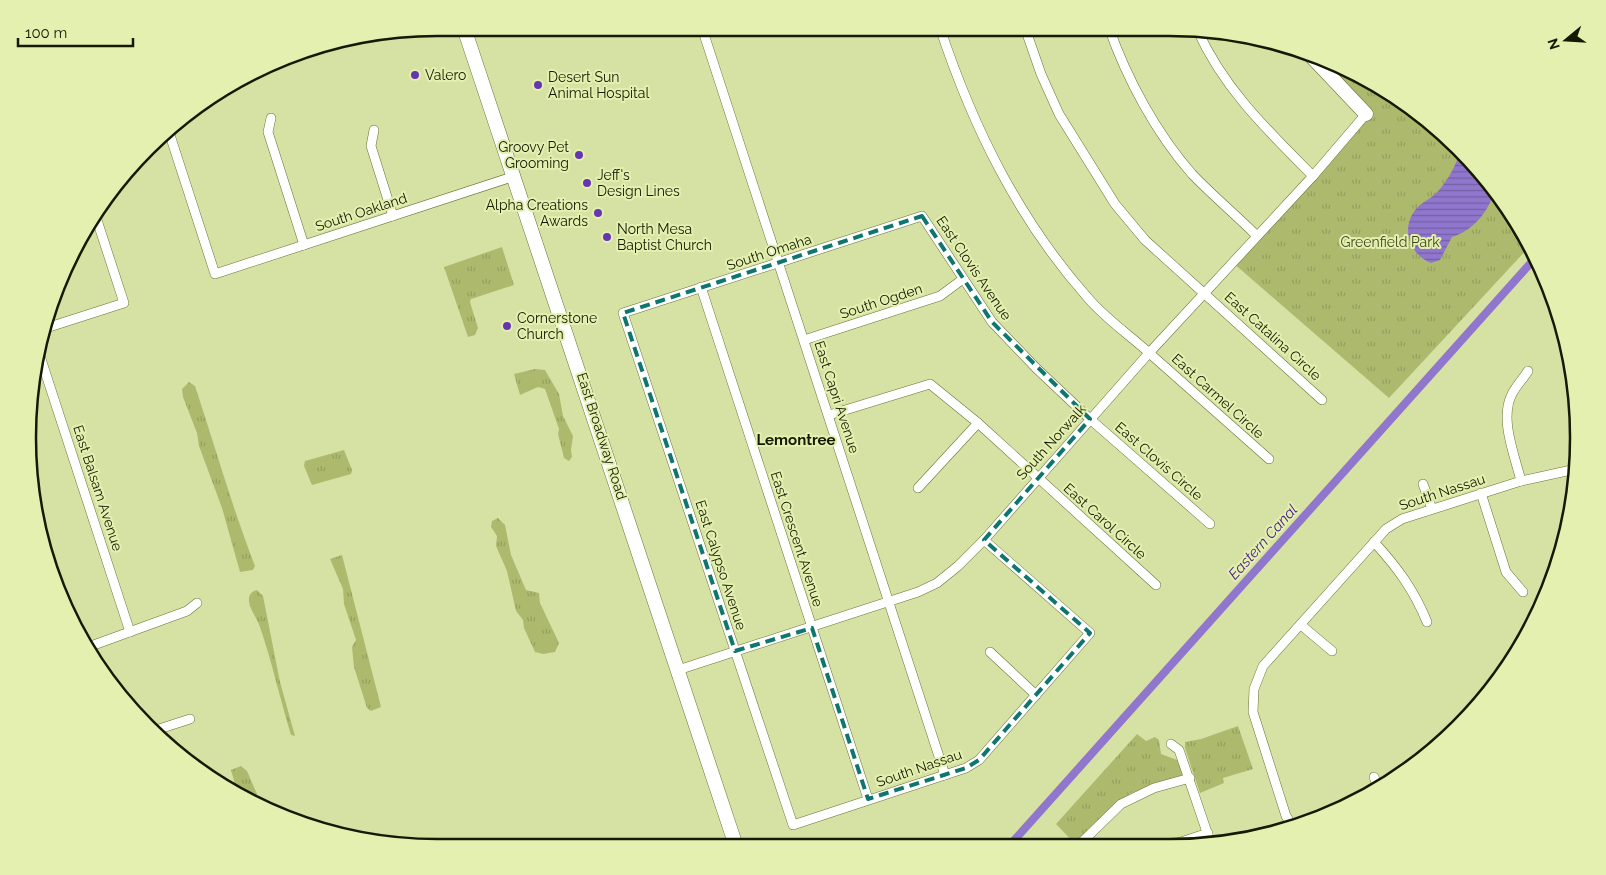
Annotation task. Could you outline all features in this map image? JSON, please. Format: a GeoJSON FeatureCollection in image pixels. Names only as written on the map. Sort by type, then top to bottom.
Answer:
{"type":"FeatureCollection","features":[{"type":"Feature","properties":{"kind":"main road","name":"East Broadway Road"},"geometry":{"type":"LineString","coordinates":[[467,36],[515,176],[734,839]]}},
{"type":"Feature","properties":{"kind":"main road"},"geometry":{"type":"LineString","coordinates":[[1321,67],[1366,114]]}},
{"type":"Feature","properties":{"kind":"street","name":"East Capri Avenue"},"geometry":{"type":"LineString","coordinates":[[705,36],[945,775]]}},
{"type":"Feature","properties":{"kind":"street","name":"East Carmel Circle"},"geometry":{"type":"LineString","coordinates":[[943,36],[972,115],[1014,200],[1051,253],[1089,300],[1269,459]]}},
{"type":"Feature","properties":{"kind":"street","name":"East Catalina Circle"},"geometry":{"type":"LineString","coordinates":[[1027,36],[1059,114],[1115,204],[1145,240],[1322,400]]}},
{"type":"Feature","properties":{"kind":"street"},"geometry":{"type":"LineString","coordinates":[[1112,36],[1133,85],[1162,132],[1192,173],[1256,234]]}},
{"type":"Feature","properties":{"kind":"street"},"geometry":{"type":"LineString","coordinates":[[1202,38],[1225,80],[1246,108],[1313,176]]}},
{"type":"Feature","properties":{"kind":"street","name":"South Norwalk"},"geometry":{"type":"LineString","coordinates":[[678,670],[889,603],[937,583],[958,566],[984,540],[1036,478],[1149,352],[1205,294],[1256,234],[1313,176],[1366,114]]}},
{"type":"Feature","properties":{"kind":"street"},"geometry":{"type":"LineString","coordinates":[[271,118],[268,132],[304,245]]}},
{"type":"Feature","properties":{"kind":"street"},"geometry":{"type":"LineString","coordinates":[[374,130],[371,146],[393,216]]}},
{"type":"Feature","properties":{"kind":"street","name":"South Oakland"},"geometry":{"type":"LineString","coordinates":[[171,138],[215,274],[515,176]]}},
{"type":"Feature","properties":{"kind":"street","name":"South Omaha"},"geometry":{"type":"LineString","coordinates":[[623,313],[922,216]]}},
{"type":"Feature","properties":{"kind":"street","name":"East Clovis Avenue"},"geometry":{"type":"LineString","coordinates":[[922,216],[992,322],[1036,368],[1090,419]]}},
{"type":"Feature","properties":{"kind":"street"},"geometry":{"type":"LineString","coordinates":[[53,326],[124,303],[98,224]]}},
{"type":"Feature","properties":{"kind":"street","name":"South Ogden"},"geometry":{"type":"LineString","coordinates":[[804,340],[940,296],[963,279]]}},
{"type":"Feature","properties":{"kind":"street","name":"East Crescent Avenue"},"geometry":{"type":"LineString","coordinates":[[700,287],[868,799]]}},
{"type":"Feature","properties":{"kind":"street","name":"East Calypso Avenue"},"geometry":{"type":"LineString","coordinates":[[623,313],[793,825]]}},
{"type":"Feature","properties":{"kind":"street","name":"East Balsam Avenue"},"geometry":{"type":"LineString","coordinates":[[43,365],[130,632]]}},
{"type":"Feature","properties":{"kind":"street"},"geometry":{"type":"LineString","coordinates":[[1521,481],[1510,438],[1507,416],[1511,395],[1528,371]]}},
{"type":"Feature","properties":{"kind":"street","name":"East Carol Circle"},"geometry":{"type":"LineString","coordinates":[[829,415],[930,384],[978,423],[1036,478],[1156,584]]}},
{"type":"Feature","properties":{"kind":"street","name":"East Clovis Circle"},"geometry":{"type":"LineString","coordinates":[[1090,419],[1210,524]]}},
{"type":"Feature","properties":{"kind":"street"},"geometry":{"type":"LineString","coordinates":[[918,488],[978,423]]}},
{"type":"Feature","properties":{"kind":"street","name":"South Nassau"},"geometry":{"type":"LineString","coordinates":[[1288,820],[1253,712],[1254,690],[1263,666],[1386,529],[1402,519],[1432,509],[1521,481],[1568,471]]}},
{"type":"Feature","properties":{"kind":"street"},"geometry":{"type":"LineString","coordinates":[[1423,484],[1432,509]]}},
{"type":"Feature","properties":{"kind":"street"},"geometry":{"type":"LineString","coordinates":[[1481,494],[1506,572],[1523,592]]}},
{"type":"Feature","properties":{"kind":"street","name":"South Nassau"},"geometry":{"type":"LineString","coordinates":[[793,825],[966,768],[979,760],[1090,633],[984,540]]}},
{"type":"Feature","properties":{"kind":"street"},"geometry":{"type":"LineString","coordinates":[[1374,542],[1402,573],[1418,601],[1427,622]]}},
{"type":"Feature","properties":{"kind":"street"},"geometry":{"type":"LineString","coordinates":[[94,645],[187,610],[197,603]]}},
{"type":"Feature","properties":{"kind":"street"},"geometry":{"type":"LineString","coordinates":[[1300,624],[1332,651]]}},
{"type":"Feature","properties":{"kind":"street"},"geometry":{"type":"LineString","coordinates":[[990,652],[1036,695]]}},
{"type":"Feature","properties":{"kind":"street"},"geometry":{"type":"LineString","coordinates":[[162,728],[190,719]]}},
{"type":"Feature","properties":{"kind":"street"},"geometry":{"type":"LineString","coordinates":[[1171,744],[1179,750],[1209,836]]}},
{"type":"Feature","properties":{"kind":"street"},"geometry":{"type":"LineString","coordinates":[[1374,777],[1376,781]]}},
{"type":"Feature","properties":{"kind":"street"},"geometry":{"type":"LineString","coordinates":[[1089,839],[1120,804],[1154,788],[1190,778]]}},
{"type":"Feature","properties":{"kind":"street"},"geometry":{"type":"LineString","coordinates":[[1193,838],[1208,833]]}},
{"type":"Feature","properties":{"kind":"highlighted area"},"geometry":{"type":"Polygon","coordinates":[[[922,216],[992,322],[1090,419],[984,540],[1090,633],[979,760],[966,768],[868,799],[812,628],[735,651],[623,313],[922,216]]]}},
{"type":"Feature","properties":{"kind":"green space","name":"Greenfield Park"},"geometry":{"type":"Polygon","coordinates":[[[1321,67],[1369,90],[1413,119],[1433,136],[1487,193],[1524,252],[1389,398],[1232,262],[1366,114],[1321,67]]]}},
{"type":"Feature","properties":{"kind":"green space"},"geometry":{"type":"Polygon","coordinates":[[[502,247],[514,285],[471,299],[470,302],[478,328],[475,335],[468,337],[444,267],[502,247]]]}},
{"type":"Feature","properties":{"kind":"green space"},"geometry":{"type":"Polygon","coordinates":[[[535,369],[545,370],[559,394],[563,416],[573,436],[572,457],[569,461],[564,458],[558,434],[559,429],[545,389],[538,387],[520,395],[514,374],[535,369]]]}},
{"type":"Feature","properties":{"kind":"green space"},"geometry":{"type":"Polygon","coordinates":[[[189,382],[195,386],[231,499],[255,566],[253,570],[240,572],[222,508],[183,397],[182,389],[189,382]]]}},
{"type":"Feature","properties":{"kind":"green space"},"geometry":{"type":"Polygon","coordinates":[[[344,450],[352,470],[351,474],[312,485],[304,466],[305,461],[344,450]]]}},
{"type":"Feature","properties":{"kind":"green space"},"geometry":{"type":"Polygon","coordinates":[[[498,518],[505,525],[511,555],[526,590],[539,593],[540,603],[559,643],[555,652],[543,654],[535,652],[524,628],[523,620],[516,611],[507,571],[496,546],[497,536],[491,527],[492,521],[498,518]]]}},
{"type":"Feature","properties":{"kind":"green space"},"geometry":{"type":"Polygon","coordinates":[[[342,555],[381,707],[371,711],[367,708],[354,667],[352,647],[356,640],[344,604],[343,589],[330,559],[342,555]]]}},
{"type":"Feature","properties":{"kind":"green space"},"geometry":{"type":"Polygon","coordinates":[[[257,590],[263,596],[280,682],[295,736],[291,735],[259,624],[250,605],[250,595],[257,590]]]}},
{"type":"Feature","properties":{"kind":"green space"},"geometry":{"type":"Polygon","coordinates":[[[1238,726],[1253,769],[1223,778],[1224,783],[1200,793],[1185,748],[1185,742],[1201,739],[1238,726]]]}},
{"type":"Feature","properties":{"kind":"green space"},"geometry":{"type":"Polygon","coordinates":[[[1137,734],[1146,741],[1155,737],[1159,740],[1161,754],[1177,760],[1183,775],[1131,793],[1113,805],[1080,839],[1070,839],[1056,824],[1137,734]]]}},
{"type":"Feature","properties":{"kind":"green space"},"geometry":{"type":"Polygon","coordinates":[[[241,766],[247,771],[257,794],[235,784],[231,770],[241,766]]]}},
{"type":"Feature","properties":{"kind":"shaded area"},"geometry":{"type":"Polygon","coordinates":[[[1457,159],[1491,199],[1479,219],[1467,230],[1452,237],[1440,260],[1431,263],[1418,254],[1413,247],[1408,232],[1409,224],[1411,216],[1416,209],[1443,185],[1457,159]]]}},
{"type":"Feature","properties":{"kind":"waterway","name":"Eastern Canal"},"geometry":{"type":"LineString","coordinates":[[1015,839],[1530,264]]}},
{"type":"Feature","properties":{"kind":"place","name":"Valero"},"geometry":{"type":"Point","coordinates":[415,75]}},
{"type":"Feature","properties":{"kind":"place","name":"Desert Sun Animal Hospital"},"geometry":{"type":"Point","coordinates":[538,85]}},
{"type":"Feature","properties":{"kind":"place","name":"Groovy Pet Grooming"},"geometry":{"type":"Point","coordinates":[579,155]}},
{"type":"Feature","properties":{"kind":"place","name":"Jeff's Design Lines"},"geometry":{"type":"Point","coordinates":[587,183]}},
{"type":"Feature","properties":{"kind":"place","name":"Alpha Creations Awards"},"geometry":{"type":"Point","coordinates":[598,213]}},
{"type":"Feature","properties":{"kind":"place","name":"North Mesa Baptist Church"},"geometry":{"type":"Point","coordinates":[607,237]}},
{"type":"Feature","properties":{"kind":"place","name":"Cornerstone Church"},"geometry":{"type":"Point","coordinates":[507,326]}},
{"type":"Feature","properties":{"kind":"district","name":"Lemontree"},"geometry":{"type":"Point","coordinates":[796,440]}}]}
